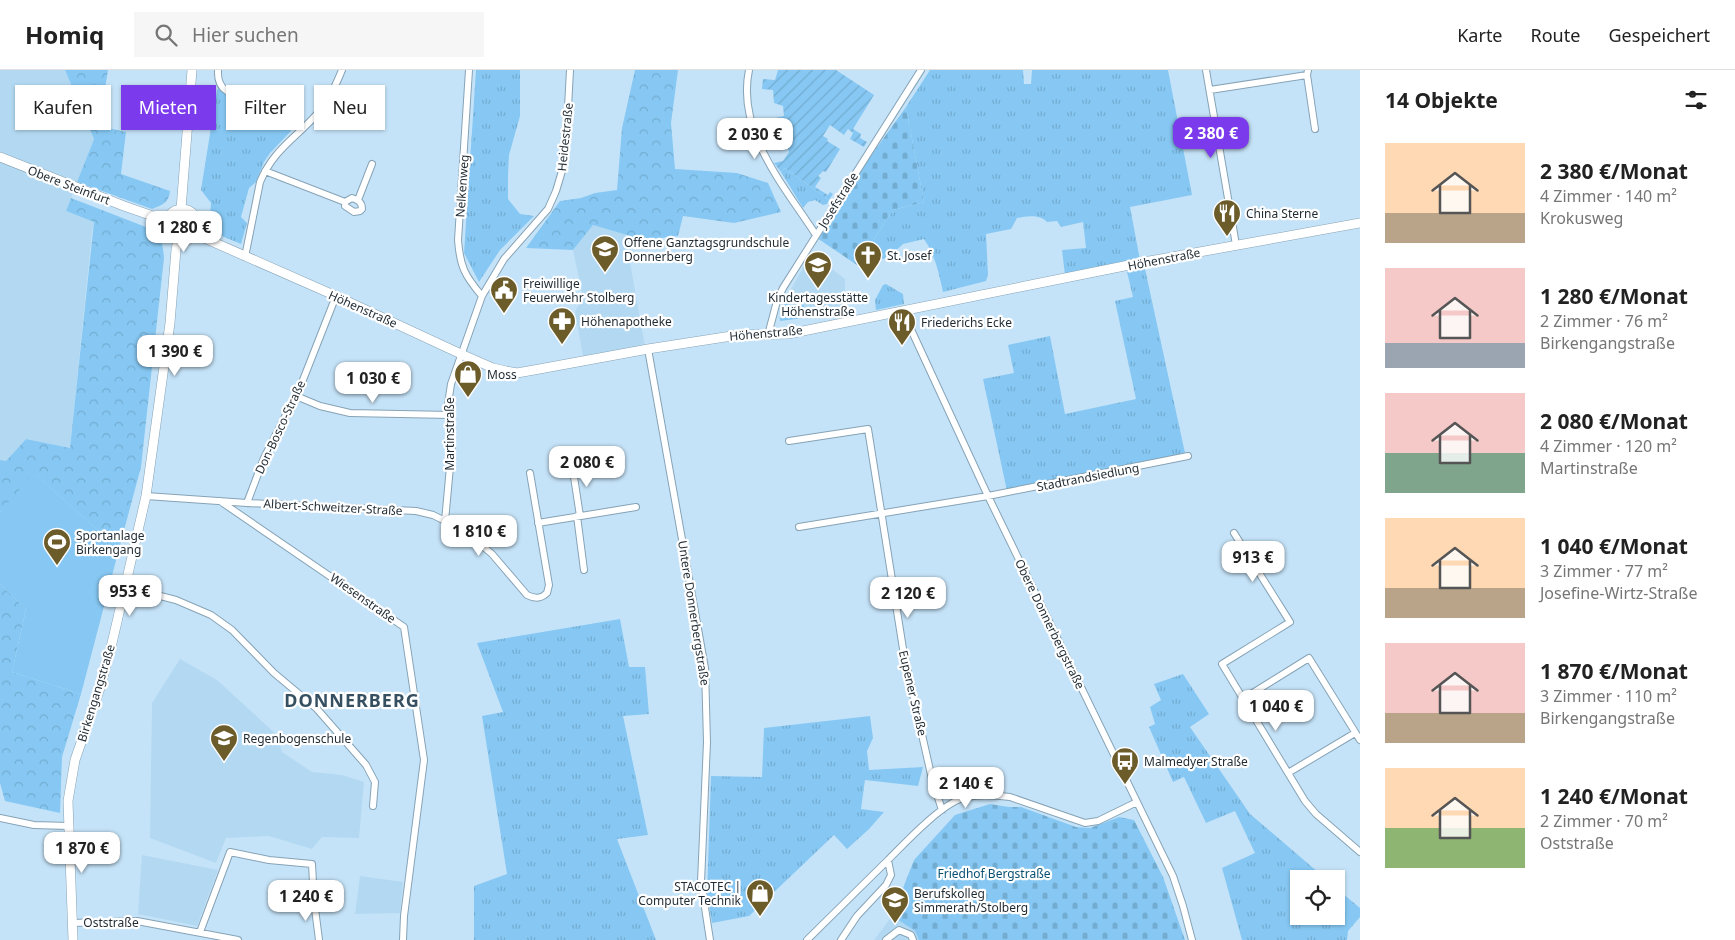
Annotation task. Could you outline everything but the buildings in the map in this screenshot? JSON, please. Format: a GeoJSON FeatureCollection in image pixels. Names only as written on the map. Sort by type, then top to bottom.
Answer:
{"type":"FeatureCollection","features":[{"type":"Feature","properties":{"kind":"street"},"geometry":{"type":"LineString","coordinates":[[181,209],[192,70]]}},
{"type":"Feature","properties":{"kind":"street"},"geometry":{"type":"LineString","coordinates":[[218,70],[218,81],[226,90]]}},
{"type":"Feature","properties":{"kind":"street"},"geometry":{"type":"LineString","coordinates":[[304,126],[318,113],[336,84],[342,70]]}},
{"type":"Feature","properties":{"kind":"street","name":"Nelkenweg"},"geometry":{"type":"LineString","coordinates":[[469,70],[458,240],[460,261],[467,277],[482,296]]}},
{"type":"Feature","properties":{"kind":"street","name":"Heidestraße"},"geometry":{"type":"LineString","coordinates":[[461,354],[482,296],[504,259],[548,209],[556,191],[562,171],[566,145],[570,70]]}},
{"type":"Feature","properties":{"kind":"street"},"geometry":{"type":"LineString","coordinates":[[750,70],[748,98],[757,141],[816,235]]}},
{"type":"Feature","properties":{"kind":"street","name":"Josefstraße"},"geometry":{"type":"LineString","coordinates":[[768,335],[777,301],[816,235],[921,70]]}},
{"type":"Feature","properties":{"kind":"street"},"geometry":{"type":"LineString","coordinates":[[1206,70],[1236,245]]}},
{"type":"Feature","properties":{"kind":"street"},"geometry":{"type":"LineString","coordinates":[[1210,90],[1307,72],[1315,129]]}},
{"type":"Feature","properties":{"kind":"street"},"geometry":{"type":"LineString","coordinates":[[245,257],[260,182],[278,151],[300,130]]}},
{"type":"Feature","properties":{"kind":"street","name":"Obere Steinfurt"},"geometry":{"type":"LineString","coordinates":[[0,157],[97,196],[167,221]]}},
{"type":"Feature","properties":{"kind":"street"},"geometry":{"type":"LineString","coordinates":[[358,200],[372,164]]}},
{"type":"Feature","properties":{"kind":"street"},"geometry":{"type":"LineString","coordinates":[[265,171],[345,202]]}},
{"type":"Feature","properties":{"kind":"street"},"geometry":{"type":"LineString","coordinates":[[352,198],[358,200],[361,202],[362,209],[357,212],[348,209],[345,206],[345,202],[352,198]]}},
{"type":"Feature","properties":{"kind":"street"},"geometry":{"type":"LineString","coordinates":[[181,209],[187,210],[196,217],[198,223],[195,234],[187,240],[178,240],[169,234],[166,228],[167,221],[172,213],[181,209]]}},
{"type":"Feature","properties":{"kind":"street","name":"Höhenstraße"},"geometry":{"type":"LineString","coordinates":[[195,234],[493,368],[517,372],[738,335],[788,334],[1236,245],[1360,223]]}},
{"type":"Feature","properties":{"kind":"street","name":"Birkengangstraße"},"geometry":{"type":"LineString","coordinates":[[73,940],[68,801],[70,781],[75,760],[100,688],[146,496],[170,323],[178,240]]}},
{"type":"Feature","properties":{"kind":"street","name":"Don-Bosco-Straße"},"geometry":{"type":"LineString","coordinates":[[248,503],[264,458],[296,396],[336,296]]}},
{"type":"Feature","properties":{"kind":"street","name":"Obere Donnerbergstraße"},"geometry":{"type":"LineString","coordinates":[[902,310],[988,496],[1173,876],[1192,940]]}},
{"type":"Feature","properties":{"kind":"street","name":"Untere Donnerbergstraße"},"geometry":{"type":"LineString","coordinates":[[648,349],[705,668],[708,742],[701,882],[710,940]]}},
{"type":"Feature","properties":{"kind":"street","name":"Martinstraße"},"geometry":{"type":"LineString","coordinates":[[445,521],[452,445],[448,404],[451,384],[461,354]]}},
{"type":"Feature","properties":{"kind":"street"},"geometry":{"type":"LineString","coordinates":[[296,396],[320,406],[350,414],[450,415]]}},
{"type":"Feature","properties":{"kind":"street","name":"Eupener Straße"},"geometry":{"type":"LineString","coordinates":[[789,441],[868,429],[904,655],[932,778],[942,810]]}},
{"type":"Feature","properties":{"kind":"street","name":"Stadtrandsiedlung"},"geometry":{"type":"LineString","coordinates":[[988,496],[1188,456]]}},
{"type":"Feature","properties":{"kind":"street"},"geometry":{"type":"LineString","coordinates":[[572,464],[584,570]]}},
{"type":"Feature","properties":{"kind":"street"},"geometry":{"type":"LineString","coordinates":[[445,521],[474,539],[492,554],[527,595],[533,598],[544,596],[549,585],[530,473]]}},
{"type":"Feature","properties":{"kind":"street"},"geometry":{"type":"LineString","coordinates":[[146,496],[220,501]]}},
{"type":"Feature","properties":{"kind":"street"},"geometry":{"type":"LineString","coordinates":[[799,527],[988,496]]}},
{"type":"Feature","properties":{"kind":"street","name":"Albert-Schweitzer-Straße"},"geometry":{"type":"LineString","coordinates":[[220,501],[416,511],[445,521]]}},
{"type":"Feature","properties":{"kind":"street","name":"Wiesenstraße"},"geometry":{"type":"LineString","coordinates":[[220,501],[404,627],[424,760],[404,916],[403,940]]}},
{"type":"Feature","properties":{"kind":"street"},"geometry":{"type":"LineString","coordinates":[[538,523],[636,507]]}},
{"type":"Feature","properties":{"kind":"street"},"geometry":{"type":"LineString","coordinates":[[1234,533],[1290,622],[1222,664],[1312,810],[1360,852]]}},
{"type":"Feature","properties":{"kind":"street"},"geometry":{"type":"LineString","coordinates":[[125,586],[176,600],[211,615],[232,630],[274,674],[317,708],[366,765],[374,782],[373,806]]}},
{"type":"Feature","properties":{"kind":"street"},"geometry":{"type":"LineString","coordinates":[[1243,699],[1309,658],[1360,740]]}},
{"type":"Feature","properties":{"kind":"street"},"geometry":{"type":"LineString","coordinates":[[1288,773],[1355,733]]}},
{"type":"Feature","properties":{"kind":"street"},"geometry":{"type":"LineString","coordinates":[[807,940],[917,831],[942,810],[962,798],[997,795],[1010,797],[1085,823],[1104,819],[1137,802]]}},
{"type":"Feature","properties":{"kind":"street"},"geometry":{"type":"LineString","coordinates":[[0,818],[34,826],[69,826]]}},
{"type":"Feature","properties":{"kind":"street"},"geometry":{"type":"LineString","coordinates":[[200,932],[230,852],[269,860],[312,864],[319,940]]}},
{"type":"Feature","properties":{"kind":"street"},"geometry":{"type":"LineString","coordinates":[[841,940],[857,916],[886,885],[891,875],[888,860]]}},
{"type":"Feature","properties":{"kind":"street","name":"Oststraße"},"geometry":{"type":"LineString","coordinates":[[72,923],[137,921],[238,940]]}},
{"type":"Feature","properties":{"kind":"street"},"geometry":{"type":"LineString","coordinates":[[886,940],[899,930],[911,935],[913,940]]}},
{"type":"Feature","properties":{"kind":"shaded area"},"geometry":{"type":"Polygon","coordinates":[[[0,70],[65,70],[71,85],[15,85],[15,130],[90,130],[94,139],[66,211],[94,222],[70,449],[26,439],[6,461],[0,460],[0,70]]]}},
{"type":"Feature","properties":{"kind":"shaded area","name":"Offene Ganztagsgrundschule Donnerberg"},"geometry":{"type":"Polygon","coordinates":[[[593,225],[625,234],[645,346],[583,356],[575,312],[583,297],[573,250],[593,225]]]}},
{"type":"Feature","properties":{"kind":"shaded area","name":"Kindertagesstätte Höhenstraße"},"geometry":{"type":"Polygon","coordinates":[[[811,253],[845,279],[845,293],[850,299],[842,311],[780,321],[779,318],[784,302],[811,253]]]}},
{"type":"Feature","properties":{"kind":"shaded area","name":"Regenbogenschule"},"geometry":{"type":"Polygon","coordinates":[[[180,659],[217,680],[277,735],[282,752],[312,772],[342,775],[364,782],[359,838],[322,837],[312,849],[269,836],[226,838],[216,863],[150,838],[152,703],[180,659]]]}},
{"type":"Feature","properties":{"kind":"shaded area"},"geometry":{"type":"Polygon","coordinates":[[[142,855],[218,870],[197,926],[138,914],[142,855]]]}},
{"type":"Feature","properties":{"kind":"shaded area"},"geometry":{"type":"Polygon","coordinates":[[[360,876],[403,882],[400,913],[355,914],[360,876]]]}},
{"type":"Feature","properties":{"kind":"shaded area","name":"Berufskolleg Simmerath/Stolberg"},"geometry":{"type":"Polygon","coordinates":[[[892,916],[915,931],[919,940],[874,940],[892,916]]]}},
{"type":"Feature","properties":{"kind":"green space"},"geometry":{"type":"Polygon","coordinates":[[[65,70],[108,70],[106,85],[71,85],[65,70]]]}},
{"type":"Feature","properties":{"kind":"green space"},"geometry":{"type":"Polygon","coordinates":[[[476,70],[520,70],[520,116],[509,155],[508,199],[520,214],[534,216],[500,250],[479,282],[464,253],[476,70]]]}},
{"type":"Feature","properties":{"kind":"green space"},"geometry":{"type":"Polygon","coordinates":[[[635,70],[678,70],[671,123],[675,169],[737,173],[768,183],[781,212],[734,223],[683,216],[678,236],[644,240],[593,225],[573,250],[526,248],[560,201],[617,190],[622,128],[635,70]]]}},
{"type":"Feature","properties":{"kind":"green space"},"geometry":{"type":"Polygon","coordinates":[[[778,70],[836,70],[874,95],[853,129],[861,134],[860,138],[867,142],[864,147],[850,139],[853,133],[848,129],[844,135],[830,125],[823,136],[828,139],[827,141],[840,149],[826,172],[823,171],[818,176],[821,178],[815,187],[828,195],[830,192],[833,194],[829,200],[785,168],[781,172],[774,163],[783,161],[789,152],[785,139],[780,140],[776,118],[784,116],[783,106],[774,103],[773,90],[762,89],[763,79],[775,80],[778,70]]]}},
{"type":"Feature","properties":{"kind":"green space"},"geometry":{"type":"Polygon","coordinates":[[[930,70],[1023,70],[1024,84],[1031,84],[1032,70],[1168,70],[1192,195],[1130,207],[1140,260],[1065,275],[1062,250],[1086,248],[1083,222],[1061,227],[1057,221],[1047,222],[1041,218],[1029,216],[1017,218],[1011,229],[986,234],[988,275],[986,281],[943,292],[934,258],[924,239],[903,244],[888,258],[875,260],[870,267],[867,265],[857,265],[893,210],[924,202],[906,107],[930,70]]]}},
{"type":"Feature","properties":{"kind":"green space"},"geometry":{"type":"Polygon","coordinates":[[[220,87],[226,89],[226,130],[291,131],[270,153],[256,182],[249,188],[241,217],[247,223],[241,244],[210,231],[206,222],[210,217],[211,203],[201,190],[211,130],[216,130],[217,90],[220,87]]]}},
{"type":"Feature","properties":{"kind":"green space"},"geometry":{"type":"Polygon","coordinates":[[[906,107],[924,202],[893,210],[857,265],[817,238],[860,171],[906,107]]]}},
{"type":"Feature","properties":{"kind":"green space"},"geometry":{"type":"Polygon","coordinates":[[[111,129],[126,132],[121,174],[170,191],[164,203],[152,209],[77,182],[94,139],[90,130],[111,129]]]}},
{"type":"Feature","properties":{"kind":"green space"},"geometry":{"type":"Polygon","coordinates":[[[785,168],[829,200],[827,204],[823,205],[815,200],[808,202],[803,208],[781,172],[785,168]]]}},
{"type":"Feature","properties":{"kind":"green space"},"geometry":{"type":"Polygon","coordinates":[[[71,198],[151,229],[160,239],[163,249],[164,258],[141,467],[119,549],[35,474],[0,512],[0,460],[6,461],[26,439],[70,448],[94,222],[66,211],[71,198]]]}},
{"type":"Feature","properties":{"kind":"green space"},"geometry":{"type":"Polygon","coordinates":[[[1145,269],[1185,453],[1007,491],[983,379],[1014,373],[1008,345],[1050,336],[1065,414],[1136,399],[1115,301],[1133,297],[1127,272],[1145,269]]]}},
{"type":"Feature","properties":{"kind":"green space"},"geometry":{"type":"Polygon","coordinates":[[[886,284],[903,294],[904,304],[876,310],[875,300],[883,285],[886,284]]]}},
{"type":"Feature","properties":{"kind":"green space"},"geometry":{"type":"Polygon","coordinates":[[[790,292],[803,298],[789,301],[791,307],[804,305],[803,318],[780,321],[781,310],[790,292]]]}},
{"type":"Feature","properties":{"kind":"green space","name":"Sportanlage Birkengang"},"geometry":{"type":"Polygon","coordinates":[[[34,473],[119,549],[81,694],[12,672],[26,609],[0,584],[0,512],[34,473]]]}},
{"type":"Feature","properties":{"kind":"green space"},"geometry":{"type":"Polygon","coordinates":[[[0,584],[26,609],[12,672],[81,694],[62,757],[60,813],[5,801],[0,783],[0,584]]]}},
{"type":"Feature","properties":{"kind":"green space"},"geometry":{"type":"Polygon","coordinates":[[[620,619],[629,667],[645,667],[649,714],[623,716],[648,835],[617,839],[656,940],[474,940],[474,886],[507,874],[482,716],[503,712],[477,643],[620,619]]]}},
{"type":"Feature","properties":{"kind":"green space"},"geometry":{"type":"Polygon","coordinates":[[[1183,674],[1209,714],[1190,727],[1250,814],[1315,870],[1290,870],[1290,925],[1345,925],[1345,896],[1360,908],[1360,917],[1348,931],[1347,940],[1242,940],[1222,868],[1255,853],[1235,811],[1206,823],[1184,777],[1173,782],[1149,727],[1155,724],[1150,707],[1161,700],[1154,684],[1183,674]]]}},
{"type":"Feature","properties":{"kind":"green space"},"geometry":{"type":"Polygon","coordinates":[[[870,716],[873,738],[867,751],[869,770],[923,767],[918,786],[865,780],[861,809],[884,812],[869,829],[847,849],[834,835],[749,916],[712,923],[707,894],[711,776],[762,777],[764,728],[870,716]]]}},
{"type":"Feature","properties":{"kind":"green space","name":"Friedhof Bergstraße"},"geometry":{"type":"Polygon","coordinates":[[[990,804],[1021,807],[1076,827],[1090,828],[1119,817],[1134,820],[1163,877],[1185,940],[919,940],[915,931],[892,916],[914,860],[955,815],[990,804]]]}},
{"type":"Feature","properties":{"kind":"place","name":"China Sterne"},"geometry":{"type":"Point","coordinates":[1227,237]}},
{"type":"Feature","properties":{"kind":"place","name":"Offene Ganztagsgrundschule Donnerberg"},"geometry":{"type":"Point","coordinates":[605,273]}},
{"type":"Feature","properties":{"kind":"place","name":"St. Josef"},"geometry":{"type":"Point","coordinates":[868,279]}},
{"type":"Feature","properties":{"kind":"place","name":"Kindertagesstätte Höhenstraße"},"geometry":{"type":"Point","coordinates":[818,289]}},
{"type":"Feature","properties":{"kind":"place","name":"Freiwillige Feuerwehr Stolberg"},"geometry":{"type":"Point","coordinates":[504,314]}},
{"type":"Feature","properties":{"kind":"place","name":"Höhenapotheke"},"geometry":{"type":"Point","coordinates":[562,345]}},
{"type":"Feature","properties":{"kind":"place","name":"Friederichs Ecke"},"geometry":{"type":"Point","coordinates":[902,346]}},
{"type":"Feature","properties":{"kind":"place","name":"Moss"},"geometry":{"type":"Point","coordinates":[468,398]}},
{"type":"Feature","properties":{"kind":"place","name":"Sportanlage Birkengang"},"geometry":{"type":"Point","coordinates":[57,566]}},
{"type":"Feature","properties":{"kind":"place","name":"Regenbogenschule"},"geometry":{"type":"Point","coordinates":[224,762]}},
{"type":"Feature","properties":{"kind":"place","name":"Malmedyer Straße"},"geometry":{"type":"Point","coordinates":[1125,785]}},
{"type":"Feature","properties":{"kind":"place","name":"STACOTEC | Computer Technik"},"geometry":{"type":"Point","coordinates":[760,917]}},
{"type":"Feature","properties":{"kind":"place","name":"Berufskolleg Simmerath/Stolberg"},"geometry":{"type":"Point","coordinates":[895,924]}},
{"type":"Feature","properties":{"kind":"district","name":"DONNERBERG"},"geometry":{"type":"Point","coordinates":[352,700]}}]}
